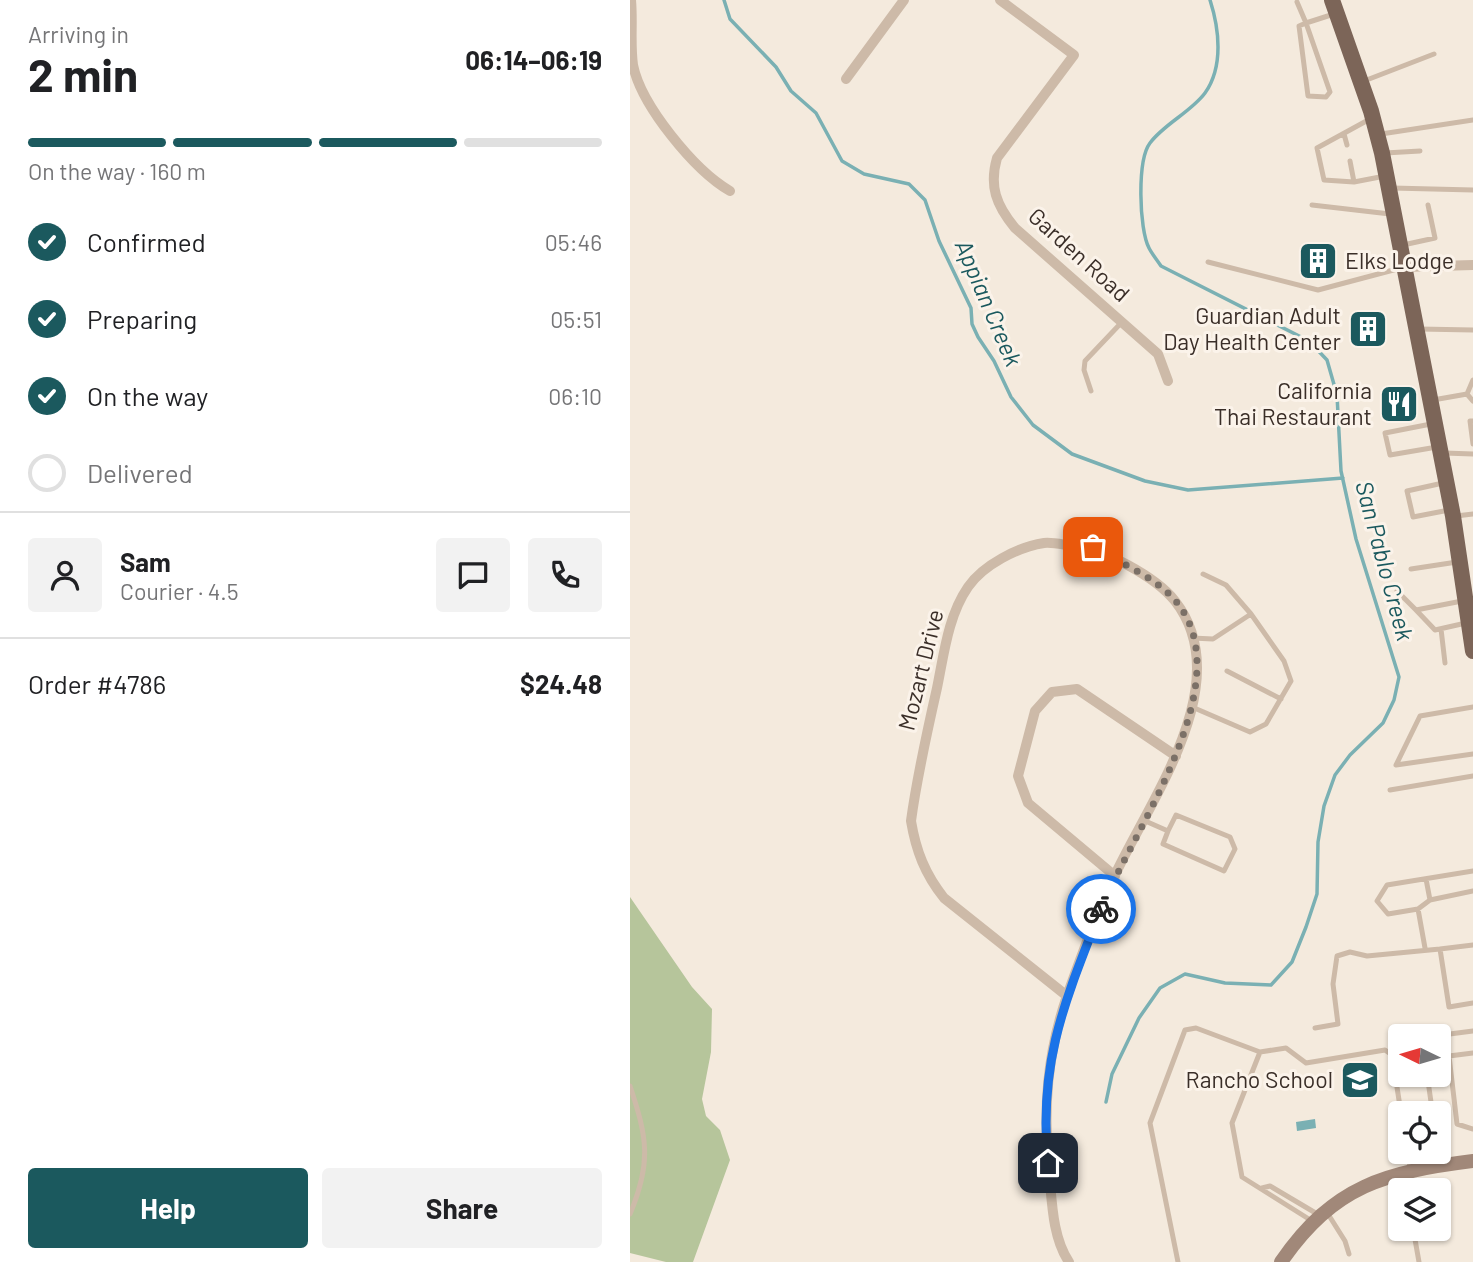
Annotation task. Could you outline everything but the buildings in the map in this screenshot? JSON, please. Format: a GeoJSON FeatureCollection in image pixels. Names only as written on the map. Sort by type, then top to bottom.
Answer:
{"type":"FeatureCollection","features":[{"type":"Feature","properties":{"kind":"main road"},"geometry":{"type":"LineString","coordinates":[[1336,4],[1382,153],[1452,513],[1465,565],[1466,600],[1473,651]]}},
{"type":"Feature","properties":{"kind":"main road"},"geometry":{"type":"LineString","coordinates":[[1281,1262],[1320,1217],[1353,1192],[1406,1170],[1473,1161]]}},
{"type":"Feature","properties":{"kind":"street"},"geometry":{"type":"LineString","coordinates":[[631,0],[632,61],[641,87],[691,160],[706,176],[730,191]]}},
{"type":"Feature","properties":{"kind":"street"},"geometry":{"type":"LineString","coordinates":[[846,79],[904,0]]}},
{"type":"Feature","properties":{"kind":"street","name":"Garden Road"},"geometry":{"type":"LineString","coordinates":[[1000,0],[1074,55],[998,158],[993,173],[997,203],[1015,228],[1158,354],[1168,381]]}},
{"type":"Feature","properties":{"kind":"street"},"geometry":{"type":"LineString","coordinates":[[1404,267],[1473,265]]}},
{"type":"Feature","properties":{"kind":"street","name":"Mozart Drive"},"geometry":{"type":"LineString","coordinates":[[1067,996],[944,898],[930,880],[916,850],[911,821],[952,616],[969,584],[1006,556],[1044,543],[1093,547],[1145,577],[1174,600],[1191,628],[1198,665],[1192,704],[1176,756],[1115,876],[1067,996],[1049,1058],[1044,1122],[1056,1230],[1069,1262]]}},
{"type":"Feature","properties":{"kind":"street"},"geometry":{"type":"LineString","coordinates":[[1115,876],[1028,803],[1018,776],[1035,711],[1052,692],[1077,688],[1176,756]]}},
{"type":"Feature","properties":{"kind":"lane"},"geometry":{"type":"LineString","coordinates":[[1297,2],[1306,23],[1331,92],[1326,97],[1308,96],[1299,26],[1306,23],[1336,4]]}},
{"type":"Feature","properties":{"kind":"lane"},"geometry":{"type":"LineString","coordinates":[[1361,82],[1434,54]]}},
{"type":"Feature","properties":{"kind":"lane"},"geometry":{"type":"LineString","coordinates":[[1373,118],[1317,148],[1324,180],[1387,182],[1473,190]]}},
{"type":"Feature","properties":{"kind":"lane"},"geometry":{"type":"LineString","coordinates":[[1377,135],[1473,120]]}},
{"type":"Feature","properties":{"kind":"lane"},"geometry":{"type":"LineString","coordinates":[[1344,134],[1347,145]]}},
{"type":"Feature","properties":{"kind":"lane"},"geometry":{"type":"LineString","coordinates":[[1382,153],[1420,151]]}},
{"type":"Feature","properties":{"kind":"lane"},"geometry":{"type":"LineString","coordinates":[[1350,161],[1354,182]]}},
{"type":"Feature","properties":{"kind":"lane"},"geometry":{"type":"LineString","coordinates":[[1312,205],[1394,214]]}},
{"type":"Feature","properties":{"kind":"lane"},"geometry":{"type":"LineString","coordinates":[[1399,246],[1435,238],[1428,205]]}},
{"type":"Feature","properties":{"kind":"lane"},"geometry":{"type":"LineString","coordinates":[[1208,262],[1318,290],[1404,267]]}},
{"type":"Feature","properties":{"kind":"lane"},"geometry":{"type":"LineString","coordinates":[[1091,391],[1084,370],[1085,361],[1122,322]]}},
{"type":"Feature","properties":{"kind":"lane"},"geometry":{"type":"LineString","coordinates":[[1416,329],[1473,330]]}},
{"type":"Feature","properties":{"kind":"lane"},"geometry":{"type":"LineString","coordinates":[[1467,394],[1473,380]]}},
{"type":"Feature","properties":{"kind":"lane"},"geometry":{"type":"LineString","coordinates":[[1430,400],[1467,394]]}},
{"type":"Feature","properties":{"kind":"lane"},"geometry":{"type":"LineString","coordinates":[[1467,394],[1473,401]]}},
{"type":"Feature","properties":{"kind":"lane"},"geometry":{"type":"LineString","coordinates":[[1473,421],[1470,421],[1473,444]]}},
{"type":"Feature","properties":{"kind":"lane"},"geometry":{"type":"LineString","coordinates":[[1434,423],[1385,433],[1390,455],[1440,450],[1473,454]]}},
{"type":"Feature","properties":{"kind":"lane"},"geometry":{"type":"LineString","coordinates":[[1446,482],[1407,491],[1413,517],[1473,514]]}},
{"type":"Feature","properties":{"kind":"lane"},"geometry":{"type":"LineString","coordinates":[[1411,569],[1465,565]]}},
{"type":"Feature","properties":{"kind":"lane"},"geometry":{"type":"LineString","coordinates":[[1192,704],[1250,732],[1266,724],[1292,681],[1284,661],[1251,614],[1226,585],[1203,574]]}},
{"type":"Feature","properties":{"kind":"lane"},"geometry":{"type":"LineString","coordinates":[[1397,591],[1435,630],[1471,622]]}},
{"type":"Feature","properties":{"kind":"lane"},"geometry":{"type":"LineString","coordinates":[[1416,610],[1466,600]]}},
{"type":"Feature","properties":{"kind":"lane"},"geometry":{"type":"LineString","coordinates":[[1192,638],[1213,639],[1251,614]]}},
{"type":"Feature","properties":{"kind":"lane"},"geometry":{"type":"LineString","coordinates":[[1441,629],[1445,663]]}},
{"type":"Feature","properties":{"kind":"lane"},"geometry":{"type":"LineString","coordinates":[[1227,671],[1281,699]]}},
{"type":"Feature","properties":{"kind":"lane"},"geometry":{"type":"LineString","coordinates":[[1473,707],[1420,716],[1395,765],[1473,754]]}},
{"type":"Feature","properties":{"kind":"lane"},"geometry":{"type":"LineString","coordinates":[[1390,790],[1473,776]]}},
{"type":"Feature","properties":{"kind":"lane"},"geometry":{"type":"LineString","coordinates":[[1176,815],[1230,837],[1234,849],[1224,871],[1163,844],[1168,831],[1176,815]]}},
{"type":"Feature","properties":{"kind":"lane"},"geometry":{"type":"LineString","coordinates":[[1143,820],[1168,831]]}},
{"type":"Feature","properties":{"kind":"lane"},"geometry":{"type":"LineString","coordinates":[[1473,871],[1387,885],[1377,901],[1388,914],[1418,909],[1430,900],[1473,891]]}},
{"type":"Feature","properties":{"kind":"lane"},"geometry":{"type":"LineString","coordinates":[[1426,879],[1430,900]]}},
{"type":"Feature","properties":{"kind":"lane"},"geometry":{"type":"LineString","coordinates":[[1418,909],[1425,948]]}},
{"type":"Feature","properties":{"kind":"lane"},"geometry":{"type":"LineString","coordinates":[[1315,1028],[1338,1024],[1333,984],[1337,956],[1350,952],[1367,956],[1473,945]]}},
{"type":"Feature","properties":{"kind":"lane"},"geometry":{"type":"LineString","coordinates":[[1440,949],[1449,1007],[1473,1003]]}},
{"type":"Feature","properties":{"kind":"lane"},"geometry":{"type":"LineString","coordinates":[[1178,1262],[1150,1123],[1185,1030],[1196,1028],[1260,1052],[1286,1048],[1306,1063],[1385,1050],[1392,1055],[1399,1101]]}},
{"type":"Feature","properties":{"kind":"lane"},"geometry":{"type":"LineString","coordinates":[[1451,1034],[1473,1031]]}},
{"type":"Feature","properties":{"kind":"lane"},"geometry":{"type":"LineString","coordinates":[[1260,1052],[1232,1124],[1242,1177],[1262,1188],[1263,1192],[1320,1217],[1345,1241],[1349,1254]]}},
{"type":"Feature","properties":{"kind":"lane"},"geometry":{"type":"LineString","coordinates":[[1473,1053],[1449,1056],[1457,1124],[1473,1129]]}},
{"type":"Feature","properties":{"kind":"lane"},"geometry":{"type":"LineString","coordinates":[[630,1086],[647,1149],[645,1174],[630,1214]]}},
{"type":"Feature","properties":{"kind":"lane"},"geometry":{"type":"LineString","coordinates":[[1406,1178],[1407,1164]]}},
{"type":"Feature","properties":{"kind":"lane"},"geometry":{"type":"LineString","coordinates":[[1415,1241],[1419,1262]]}},
{"type":"Feature","properties":{"kind":"green space"},"geometry":{"type":"Polygon","coordinates":[[[630,897],[692,987],[712,1009],[711,1052],[702,1099],[706,1116],[720,1130],[730,1160],[693,1262],[666,1262],[630,1253],[630,897]]]}},
{"type":"Feature","properties":{"kind":"water"},"geometry":{"type":"Polygon","coordinates":[[[1315,1119],[1316,1128],[1297,1131],[1296,1122],[1315,1119]]]}},
{"type":"Feature","properties":{"kind":"waterway","name":"Appian Creek"},"geometry":{"type":"LineString","coordinates":[[724,0],[730,19],[776,67],[791,91],[816,113],[842,161],[864,174],[909,184],[925,200],[939,241],[971,308],[972,324],[978,337],[994,361],[1011,397],[1033,425],[1072,454],[1145,481],[1188,490],[1343,478]]}},
{"type":"Feature","properties":{"kind":"waterway","name":"San Pablo Creek"},"geometry":{"type":"LineString","coordinates":[[1106,1102],[1112,1074],[1139,1018],[1160,988],[1185,974],[1225,983],[1271,985],[1292,962],[1317,894],[1318,842],[1324,806],[1335,775],[1350,755],[1383,723],[1394,700],[1399,677],[1356,539],[1341,471],[1337,395],[1327,360],[1309,341],[1161,266],[1146,239],[1141,211],[1141,179],[1146,152],[1156,136],[1205,93],[1215,71],[1218,47],[1210,0]]}},
{"type":"Feature","properties":{"kind":"way so far"},"geometry":{"type":"LineString","coordinates":[[1093,547],[1145,577],[1174,600],[1191,628],[1198,665],[1193,701],[1176,756],[1101,909]]}},
{"type":"Feature","properties":{"kind":"place","name":"Elks Lodge"},"geometry":{"type":"Point","coordinates":[1318,261]}},
{"type":"Feature","properties":{"kind":"place","name":"Guardian Adult Day Health Center"},"geometry":{"type":"Point","coordinates":[1368,329]}},
{"type":"Feature","properties":{"kind":"place","name":"California Thai Restaurant"},"geometry":{"type":"Point","coordinates":[1399,404]}},
{"type":"Feature","properties":{"kind":"place","name":"Rancho School"},"geometry":{"type":"Point","coordinates":[1360,1080]}},
{"type":"Feature","properties":{"kind":"route"},"geometry":{"type":"LineString","coordinates":[[1048,1163],[1044,1122],[1049,1058],[1067,996],[1101,909]]}}]}
